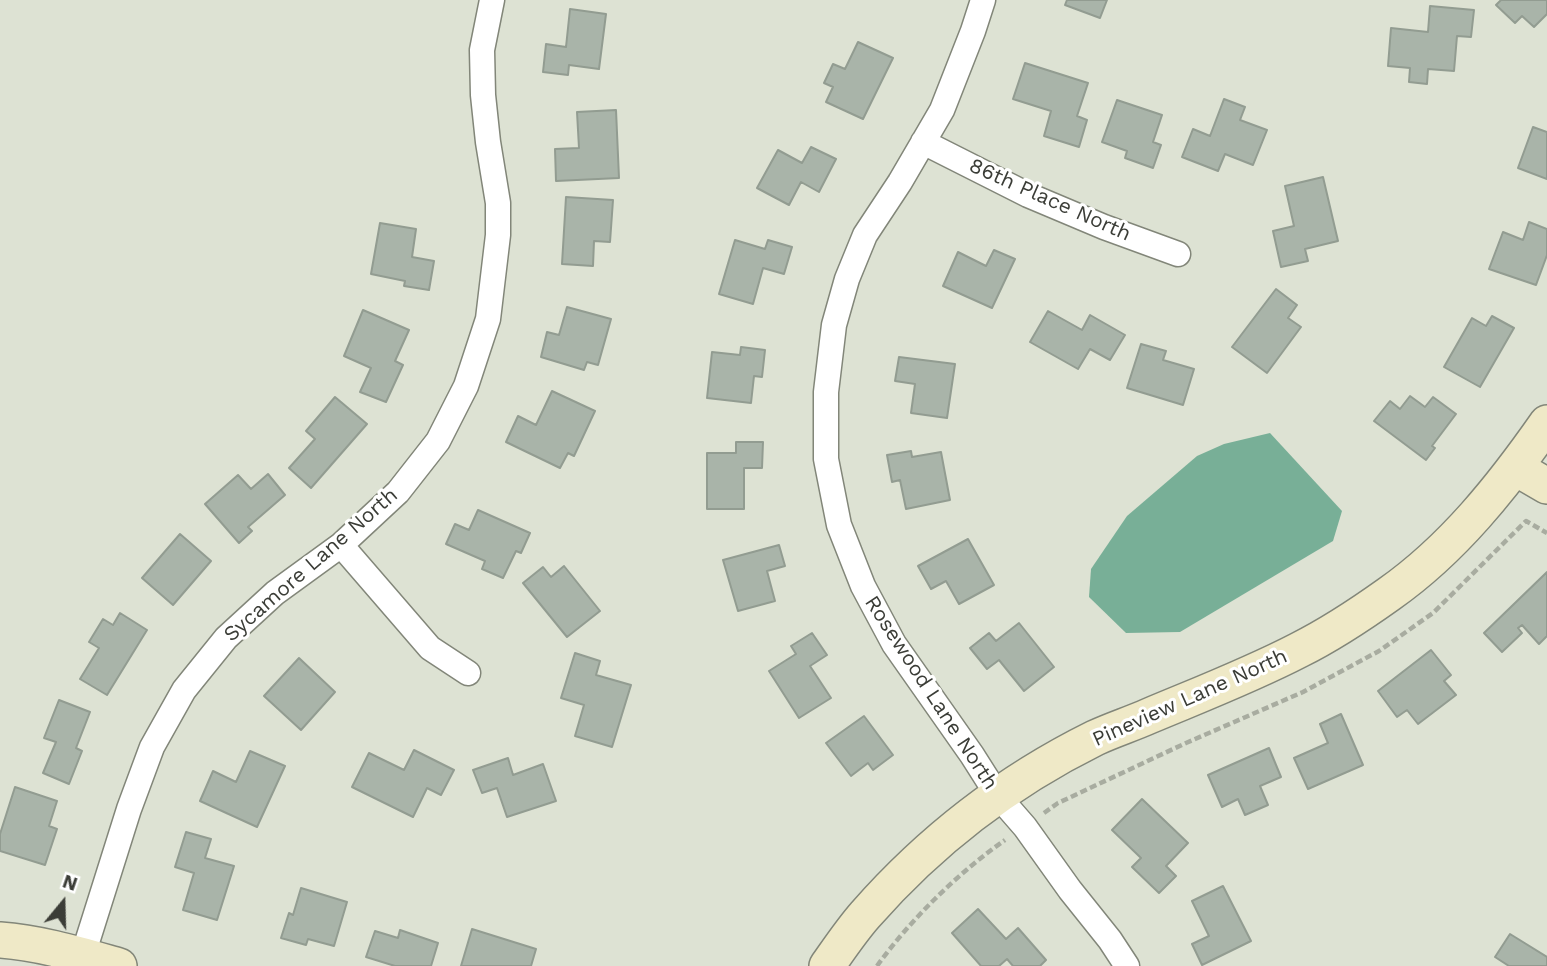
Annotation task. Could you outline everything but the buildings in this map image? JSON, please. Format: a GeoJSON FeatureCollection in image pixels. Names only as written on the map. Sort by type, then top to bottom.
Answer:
{"type":"FeatureCollection","features":[{"type":"Feature","properties":{"kind":"street","name":"Sycamore Lane North"},"geometry":{"type":"LineString","coordinates":[[83,956],[129,809],[152,747],[184,690],[226,638],[275,593],[341,545],[398,492],[438,442],[466,386],[488,319],[497,245],[498,203],[483,95],[482,50],[492,0]]}},
{"type":"Feature","properties":{"kind":"street","name":"Rosewood Lane North"},"geometry":{"type":"LineString","coordinates":[[984,0],[942,110],[865,235],[848,279],[834,325],[825,392],[826,459],[839,525],[863,586],[894,644],[998,796],[1110,940],[1127,966]]}},
{"type":"Feature","properties":{"kind":"street","name":"86th Place North"},"geometry":{"type":"LineString","coordinates":[[923,142],[1028,195],[1178,254]]}},
{"type":"Feature","properties":{"kind":"street","name":"Pineview Lane North"},"geometry":{"type":"LineString","coordinates":[[827,966],[863,917],[911,866],[998,796],[1044,766],[1097,738],[1300,650],[1392,592],[1436,555],[1477,514],[1516,468],[1547,423]]}},
{"type":"Feature","properties":{"kind":"street"},"geometry":{"type":"LineString","coordinates":[[1516,468],[1547,486]]}},
{"type":"Feature","properties":{"kind":"street"},"geometry":{"type":"LineString","coordinates":[[341,545],[430,648],[468,673]]}},
{"type":"Feature","properties":{"kind":"street"},"geometry":{"type":"LineString","coordinates":[[0,940],[24,942],[119,966]]}},
{"type":"Feature","properties":{"kind":"path"},"geometry":{"type":"LineString","coordinates":[[877,966],[929,904],[990,850],[1058,803],[1303,692],[1379,651],[1433,613],[1526,521],[1547,534]]}},
{"type":"Feature","properties":{"kind":"shaded area"},"geometry":{"type":"Polygon","coordinates":[[[1270,433],[1342,511],[1333,541],[1180,632],[1126,633],[1089,597],[1091,569],[1127,516],[1197,456],[1224,444],[1270,433]]]}}]}
